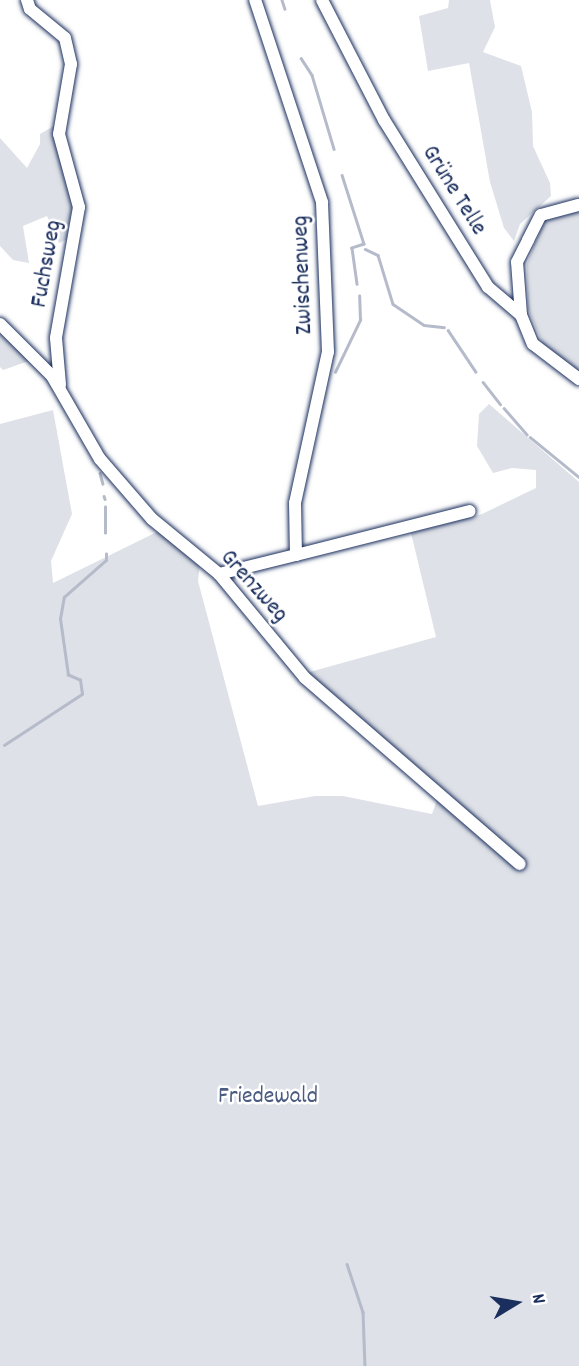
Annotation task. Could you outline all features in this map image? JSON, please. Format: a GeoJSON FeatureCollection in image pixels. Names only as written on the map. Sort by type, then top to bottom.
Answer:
{"type":"FeatureCollection","features":[{"type":"Feature","properties":{"kind":"street","name":"Fuchsweg"},"geometry":{"type":"LineString","coordinates":[[27,0],[30,9],[65,38],[71,64],[59,134],[79,207],[56,338],[60,389]]}},
{"type":"Feature","properties":{"kind":"street","name":"Zwischenweg"},"geometry":{"type":"LineString","coordinates":[[255,0],[322,202],[328,352],[295,503],[296,555]]}},
{"type":"Feature","properties":{"kind":"street","name":"Grüne Telle"},"geometry":{"type":"LineString","coordinates":[[322,0],[384,120],[488,287],[521,315],[533,344],[579,379]]}},
{"type":"Feature","properties":{"kind":"street"},"geometry":{"type":"LineString","coordinates":[[521,315],[517,262],[541,215],[579,205]]}},
{"type":"Feature","properties":{"kind":"street","name":"Grenzweg"},"geometry":{"type":"LineString","coordinates":[[0,324],[60,389],[100,459],[152,519],[219,574],[305,678],[472,827],[520,864]]}},
{"type":"Feature","properties":{"kind":"street"},"geometry":{"type":"LineString","coordinates":[[219,574],[470,510]]}},
{"type":"Feature","properties":{"kind":"green space"},"geometry":{"type":"Polygon","coordinates":[[[449,0],[490,0],[495,27],[483,52],[521,66],[532,112],[533,146],[550,183],[551,196],[520,224],[514,241],[504,228],[490,182],[469,63],[428,71],[419,16],[448,8],[449,0]]]}},
{"type":"Feature","properties":{"kind":"green space"},"geometry":{"type":"Polygon","coordinates":[[[54,126],[72,207],[69,238],[59,243],[47,216],[23,226],[29,263],[13,260],[0,246],[0,138],[27,168],[40,144],[40,134],[54,126]]]}},
{"type":"Feature","properties":{"kind":"green space"},"geometry":{"type":"Polygon","coordinates":[[[579,210],[579,373],[543,344],[528,309],[527,264],[545,219],[579,210]]]}},
{"type":"Feature","properties":{"kind":"green space"},"geometry":{"type":"Polygon","coordinates":[[[0,334],[29,361],[3,370],[0,367],[0,334]]]}},
{"type":"Feature","properties":{"kind":"green space","name":"Friedewald"},"geometry":{"type":"Polygon","coordinates":[[[489,404],[579,482],[579,1366],[0,1366],[0,424],[53,410],[72,514],[51,561],[53,583],[159,531],[200,564],[198,581],[258,806],[315,796],[343,796],[432,814],[439,794],[306,673],[436,637],[411,533],[482,514],[536,488],[536,470],[512,468],[493,473],[477,446],[479,414],[489,404]]]}},
{"type":"Feature","properties":{"kind":"waterway"},"geometry":{"type":"LineString","coordinates":[[282,0],[285,9]]}},
{"type":"Feature","properties":{"kind":"waterway"},"geometry":{"type":"LineString","coordinates":[[301,58],[312,75],[334,149]]}},
{"type":"Feature","properties":{"kind":"waterway"},"geometry":{"type":"LineString","coordinates":[[342,175],[364,244],[352,248],[357,284]]}},
{"type":"Feature","properties":{"kind":"waterway"},"geometry":{"type":"LineString","coordinates":[[365,249],[378,255],[393,304],[424,325],[444,327]]}},
{"type":"Feature","properties":{"kind":"waterway"},"geometry":{"type":"LineString","coordinates":[[335,372],[360,320],[359,296]]}},
{"type":"Feature","properties":{"kind":"waterway"},"geometry":{"type":"LineString","coordinates":[[448,330],[476,372]]}},
{"type":"Feature","properties":{"kind":"waterway"},"geometry":{"type":"LineString","coordinates":[[483,382],[500,404]]}},
{"type":"Feature","properties":{"kind":"waterway"},"geometry":{"type":"LineString","coordinates":[[504,408],[527,434]]}},
{"type":"Feature","properties":{"kind":"waterway"},"geometry":{"type":"LineString","coordinates":[[530,437],[579,477]]}},
{"type":"Feature","properties":{"kind":"waterway"},"geometry":{"type":"LineString","coordinates":[[100,473],[103,484]]}},
{"type":"Feature","properties":{"kind":"waterway"},"geometry":{"type":"LineString","coordinates":[[105,507],[105,533]]}},
{"type":"Feature","properties":{"kind":"waterway"},"geometry":{"type":"LineString","coordinates":[[4,745],[82,694],[80,680],[68,675],[60,619],[64,597],[106,560],[106,554]]}},
{"type":"Feature","properties":{"kind":"waterway"},"geometry":{"type":"LineString","coordinates":[[347,1264],[363,1312],[365,1366]]}}]}
